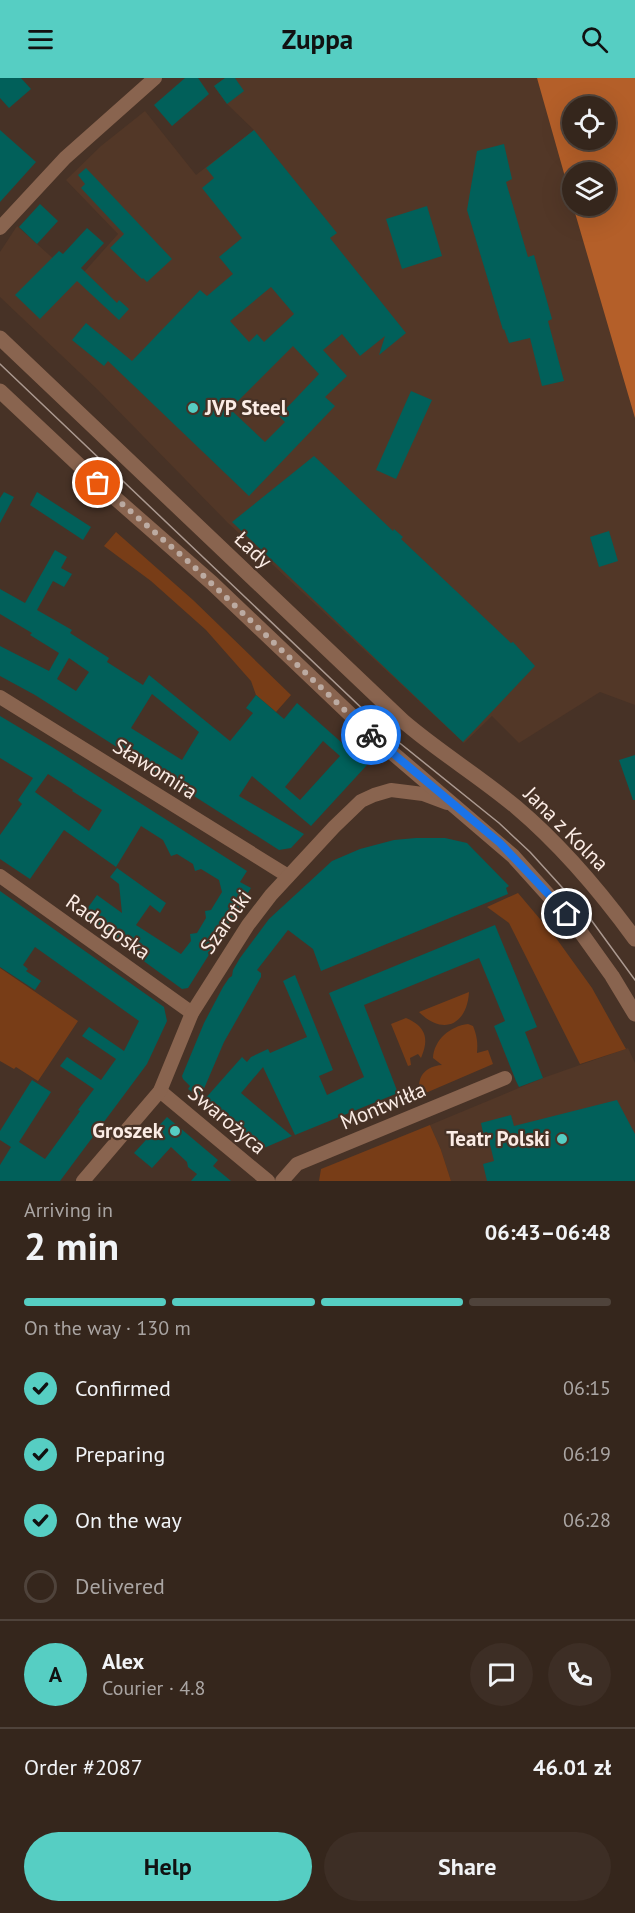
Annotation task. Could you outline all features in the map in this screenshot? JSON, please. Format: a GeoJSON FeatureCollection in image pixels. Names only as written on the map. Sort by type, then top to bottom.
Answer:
{"type":"FeatureCollection","features":[{"type":"Feature","properties":{"kind":"street"},"geometry":{"type":"LineString","coordinates":[[2,226],[65,158],[155,78]]}},
{"type":"Feature","properties":{"kind":"street","name":"Łady"},"geometry":{"type":"LineString","coordinates":[[0,339],[403,721],[433,746],[485,782]]}},
{"type":"Feature","properties":{"kind":"street"},"geometry":{"type":"LineString","coordinates":[[0,390],[91,477],[190,563],[375,738],[513,856],[567,914],[601,959],[635,1014]]}},
{"type":"Feature","properties":{"kind":"street"},"geometry":{"type":"LineString","coordinates":[[0,399],[23,413]]}},
{"type":"Feature","properties":{"kind":"street","name":"Sławomira"},"geometry":{"type":"LineString","coordinates":[[0,698],[288,876]]}},
{"type":"Feature","properties":{"kind":"street","name":"Jana z Kolna"},"geometry":{"type":"LineString","coordinates":[[485,782],[533,822],[571,860],[635,939]]}},
{"type":"Feature","properties":{"kind":"street","name":"Szarotki"},"geometry":{"type":"LineString","coordinates":[[83,1181],[159,1091],[192,1012],[248,925],[288,876],[346,813],[361,801],[381,793],[401,790],[423,794],[442,801],[471,818]]}},
{"type":"Feature","properties":{"kind":"street","name":"Radogoska"},"geometry":{"type":"LineString","coordinates":[[0,876],[192,1012]]}},
{"type":"Feature","properties":{"kind":"street","name":"Montwiłła"},"geometry":{"type":"LineString","coordinates":[[282,1181],[297,1164],[505,1078]]}},
{"type":"Feature","properties":{"kind":"street","name":"Swarożyca"},"geometry":{"type":"LineString","coordinates":[[159,1091],[268,1181]]}},
{"type":"Feature","properties":{"kind":"shaded area"},"geometry":{"type":"Polygon","coordinates":[[[225,78],[546,78],[562,134],[562,150],[566,150],[570,162],[562,162],[562,216],[585,216],[635,387],[635,705],[600,692],[519,743],[492,716],[464,743],[228,523],[98,390],[0,297],[0,252],[17,226],[77,280],[118,234],[66,180],[101,146],[145,111],[196,175],[254,130],[227,104],[214,86],[225,78]]]}},
{"type":"Feature","properties":{"kind":"shaded area"},"geometry":{"type":"Polygon","coordinates":[[[537,78],[635,78],[635,418],[576,216],[616,216],[616,162],[562,162],[562,166],[537,78]]]}},
{"type":"Feature","properties":{"kind":"shaded area"},"geometry":{"type":"Polygon","coordinates":[[[116,532],[193,600],[291,695],[276,712],[256,695],[251,681],[206,630],[151,581],[104,546],[116,532]]]}},
{"type":"Feature","properties":{"kind":"shaded area"},"geometry":{"type":"Polygon","coordinates":[[[518,893],[556,938],[592,988],[626,1049],[580,1064],[509,923],[487,907],[518,893]]]}},
{"type":"Feature","properties":{"kind":"shaded area"},"geometry":{"type":"Polygon","coordinates":[[[0,968],[78,1021],[38,1081],[16,1067],[14,1069],[0,1061],[0,968]]]}},
{"type":"Feature","properties":{"kind":"shaded area"},"geometry":{"type":"Polygon","coordinates":[[[469,992],[464,1012],[452,1023],[437,1024],[419,1012],[469,992]]]}},
{"type":"Feature","properties":{"kind":"shaded area"},"geometry":{"type":"Polygon","coordinates":[[[406,1018],[418,1025],[425,1039],[421,1058],[418,1054],[410,1058],[411,1065],[408,1066],[391,1024],[406,1018]]]}},
{"type":"Feature","properties":{"kind":"shaded area"},"geometry":{"type":"Polygon","coordinates":[[[468,1024],[473,1026],[477,1053],[488,1050],[493,1064],[421,1095],[419,1083],[423,1074],[426,1070],[442,1065],[433,1058],[436,1045],[449,1031],[468,1024]]]}},
{"type":"Feature","properties":{"kind":"shaded area"},"geometry":{"type":"Polygon","coordinates":[[[628,1048],[635,1063],[635,1181],[451,1181],[430,1125],[543,1078],[628,1048]]]}},
{"type":"Feature","properties":{"kind":"shaded area"},"geometry":{"type":"Polygon","coordinates":[[[430,1125],[451,1181],[319,1181],[321,1169],[430,1125]]]}},
{"type":"Feature","properties":{"kind":"building"},"geometry":{"type":"Polygon","coordinates":[[[0,78],[21,78],[31,89],[9,108],[0,98],[0,78]]]}},
{"type":"Feature","properties":{"kind":"building"},"geometry":{"type":"Polygon","coordinates":[[[185,78],[198,78],[209,94],[172,126],[154,105],[185,78]]]}},
{"type":"Feature","properties":{"kind":"building"},"geometry":{"type":"Polygon","coordinates":[[[225,78],[235,78],[244,91],[227,104],[214,86],[225,78]]]}},
{"type":"Feature","properties":{"kind":"building"},"geometry":{"type":"Polygon","coordinates":[[[0,130],[36,162],[0,202],[0,130]]]}},
{"type":"Feature","properties":{"kind":"building"},"geometry":{"type":"Polygon","coordinates":[[[254,130],[337,233],[330,238],[406,333],[379,355],[385,336],[360,356],[342,334],[323,350],[347,376],[325,397],[335,406],[249,496],[108,361],[104,366],[72,340],[86,323],[132,361],[200,290],[207,296],[233,274],[219,257],[242,238],[202,188],[214,178],[206,168],[254,130]],[[271,287],[230,321],[249,342],[257,334],[264,342],[294,314],[271,287]],[[293,346],[230,409],[265,442],[285,422],[279,416],[319,374],[293,346]]]}},
{"type":"Feature","properties":{"kind":"building"},"geometry":{"type":"Polygon","coordinates":[[[504,144],[512,179],[506,182],[528,257],[534,255],[552,319],[548,321],[564,381],[542,386],[530,338],[509,343],[503,330],[467,210],[477,151],[504,144]]]}},
{"type":"Feature","properties":{"kind":"building"},"geometry":{"type":"Polygon","coordinates":[[[86,168],[172,259],[147,282],[110,248],[124,234],[81,188],[85,184],[78,175],[86,168]]]}},
{"type":"Feature","properties":{"kind":"building"},"geometry":{"type":"Polygon","coordinates":[[[40,204],[58,221],[37,244],[19,227],[40,204]]]}},
{"type":"Feature","properties":{"kind":"building"},"geometry":{"type":"Polygon","coordinates":[[[427,206],[442,256],[402,269],[386,219],[427,206]]]}},
{"type":"Feature","properties":{"kind":"building"},"geometry":{"type":"Polygon","coordinates":[[[87,228],[104,243],[81,268],[117,303],[119,300],[129,309],[119,320],[77,281],[40,319],[15,295],[59,251],[63,254],[87,228]]]}},
{"type":"Feature","properties":{"kind":"building"},"geometry":{"type":"Polygon","coordinates":[[[411,391],[432,400],[396,479],[376,470],[411,391]]]}},
{"type":"Feature","properties":{"kind":"building"},"geometry":{"type":"Polygon","coordinates":[[[314,456],[393,531],[394,529],[403,537],[401,539],[511,643],[513,642],[535,666],[463,742],[232,522],[314,456]]]}},
{"type":"Feature","properties":{"kind":"building"},"geometry":{"type":"Polygon","coordinates":[[[4,492],[14,497],[0,523],[0,498],[4,492]]]}},
{"type":"Feature","properties":{"kind":"building"},"geometry":{"type":"Polygon","coordinates":[[[37,492],[91,527],[83,540],[30,505],[37,492]]]}},
{"type":"Feature","properties":{"kind":"building"},"geometry":{"type":"Polygon","coordinates":[[[609,531],[618,561],[599,567],[590,537],[609,531]]]}},
{"type":"Feature","properties":{"kind":"building"},"geometry":{"type":"Polygon","coordinates":[[[55,550],[67,557],[61,568],[72,574],[64,587],[53,581],[37,610],[72,630],[70,633],[109,658],[107,662],[143,685],[149,675],[230,741],[253,713],[246,708],[256,695],[284,719],[297,703],[367,765],[311,826],[252,776],[239,796],[304,834],[291,848],[279,850],[35,695],[0,676],[0,646],[49,671],[59,653],[0,614],[0,589],[25,603],[55,550]],[[69,658],[57,679],[76,691],[89,672],[69,658]],[[152,694],[131,728],[182,760],[199,732],[152,694]],[[323,741],[285,787],[300,800],[340,756],[323,741]]]}},
{"type":"Feature","properties":{"kind":"building"},"geometry":{"type":"Polygon","coordinates":[[[0,716],[247,871],[240,882],[251,888],[188,988],[182,989],[82,916],[97,895],[122,913],[119,884],[110,877],[117,868],[166,903],[160,913],[150,905],[136,925],[181,954],[191,941],[190,934],[197,933],[206,918],[205,911],[211,910],[222,892],[219,880],[201,869],[195,871],[193,864],[177,854],[171,856],[163,840],[141,826],[116,867],[64,830],[30,879],[0,859],[0,835],[22,804],[18,800],[33,778],[0,758],[0,716]],[[48,774],[35,792],[89,831],[102,810],[48,774]]]}},
{"type":"Feature","properties":{"kind":"building"},"geometry":{"type":"Polygon","coordinates":[[[635,755],[635,800],[633,800],[619,760],[635,755]]]}},
{"type":"Feature","properties":{"kind":"building"},"geometry":{"type":"Polygon","coordinates":[[[445,838],[467,843],[509,886],[506,888],[508,894],[321,971],[313,949],[288,930],[257,970],[261,973],[261,977],[224,1042],[200,1098],[188,1089],[190,1086],[182,1076],[204,1023],[240,958],[269,919],[332,861],[360,849],[394,840],[445,838]]]}},
{"type":"Feature","properties":{"kind":"building"},"geometry":{"type":"Polygon","coordinates":[[[0,891],[164,1007],[167,1021],[147,1064],[60,1181],[0,1181],[0,1165],[11,1147],[0,1140],[0,1131],[32,1080],[51,1092],[19,1142],[45,1159],[94,1089],[60,1066],[67,1057],[101,1080],[116,1059],[82,1036],[89,1027],[124,1051],[139,1021],[35,947],[23,965],[28,969],[26,971],[41,981],[35,990],[0,967],[0,891]]]}},
{"type":"Feature","properties":{"kind":"building"},"geometry":{"type":"Polygon","coordinates":[[[495,925],[537,1027],[525,1032],[543,1078],[519,1087],[494,1026],[505,1021],[479,958],[364,1005],[398,1093],[295,1135],[263,1067],[241,1093],[292,1136],[264,1148],[204,1100],[242,1057],[247,1062],[251,1057],[268,1049],[270,1053],[307,1037],[283,981],[295,975],[333,1070],[319,1076],[327,1095],[364,1077],[329,993],[495,925]]]}},
{"type":"Feature","properties":{"kind":"building","name":"Teatr Polski"},"geometry":{"type":"Polygon","coordinates":[[[617,1100],[635,1134],[635,1181],[487,1181],[483,1164],[494,1161],[487,1132],[483,1133],[481,1123],[511,1115],[514,1126],[617,1100]]]}},
{"type":"Feature","properties":{"kind":"building"},"geometry":{"type":"Polygon","coordinates":[[[167,1117],[218,1160],[213,1166],[231,1181],[191,1181],[197,1174],[171,1147],[152,1168],[134,1153],[167,1117]]]}},
{"type":"Feature","properties":{"kind":"tram line"},"geometry":{"type":"LineString","coordinates":[[0,364],[391,736],[499,823],[530,852],[589,917],[635,980]]}},
{"type":"Feature","properties":{"kind":"way so far"},"geometry":{"type":"LineString","coordinates":[[98,483],[190,563],[371,735]]}},
{"type":"Feature","properties":{"kind":"place","name":"JVP Steel"},"geometry":{"type":"Point","coordinates":[193,408]}},
{"type":"Feature","properties":{"kind":"place","name":"Groszek"},"geometry":{"type":"Point","coordinates":[175,1131]}},
{"type":"Feature","properties":{"kind":"place","name":"Teatr Polski"},"geometry":{"type":"Point","coordinates":[562,1139]}},
{"type":"Feature","properties":{"kind":"route"},"geometry":{"type":"LineString","coordinates":[[371,735],[500,843],[567,914]]}}]}
